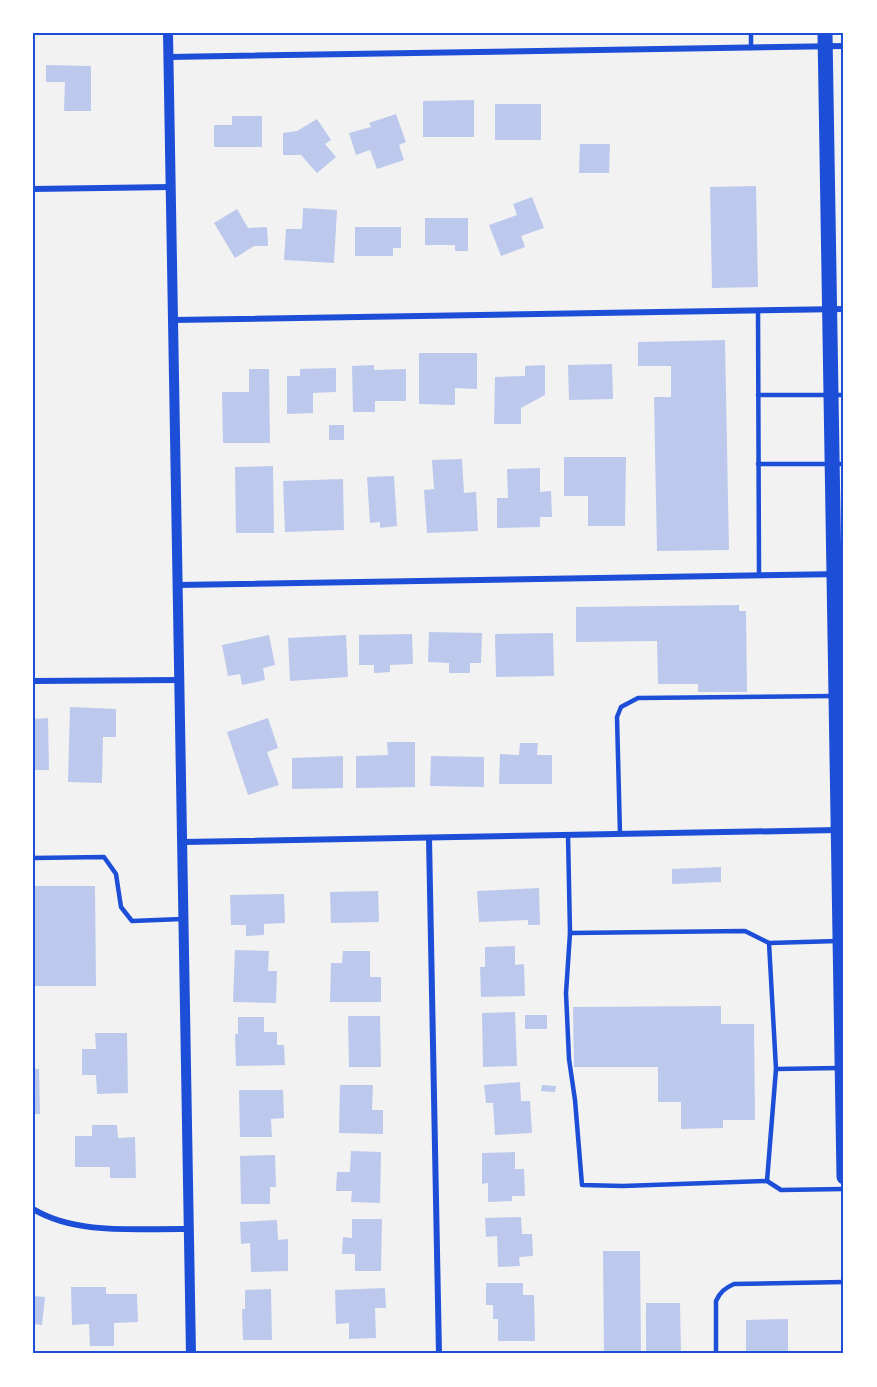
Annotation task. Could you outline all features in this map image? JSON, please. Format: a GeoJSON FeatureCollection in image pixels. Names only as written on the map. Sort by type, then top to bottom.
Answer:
{"type":"FeatureCollection","features":[{"type":"Feature","properties":{"kind":"main road"},"geometry":{"type":"LineString","coordinates":[[825,40],[837,309],[839,574],[836,696],[840,743],[839,941],[844,1177]]}},
{"type":"Feature","properties":{"kind":"street"},"geometry":{"type":"LineString","coordinates":[[168,33],[191,1354]]}},
{"type":"Feature","properties":{"kind":"street"},"geometry":{"type":"LineString","coordinates":[[169,57],[751,48],[825,40],[844,46]]}},
{"type":"Feature","properties":{"kind":"street"},"geometry":{"type":"LineString","coordinates":[[33,189],[171,187]]}},
{"type":"Feature","properties":{"kind":"street"},"geometry":{"type":"LineString","coordinates":[[173,320],[837,309]]}},
{"type":"Feature","properties":{"kind":"street"},"geometry":{"type":"LineString","coordinates":[[178,585],[839,574]]}},
{"type":"Feature","properties":{"kind":"street"},"geometry":{"type":"LineString","coordinates":[[33,681],[181,680]]}},
{"type":"Feature","properties":{"kind":"street"},"geometry":{"type":"LineString","coordinates":[[183,842],[841,830]]}},
{"type":"Feature","properties":{"kind":"street"},"geometry":{"type":"LineString","coordinates":[[429,838],[439,1354]]}},
{"type":"Feature","properties":{"kind":"street"},"geometry":{"type":"LineString","coordinates":[[33,1209],[57,1221],[72,1225],[190,1229]]}},
{"type":"Feature","properties":{"kind":"lane"},"geometry":{"type":"LineString","coordinates":[[751,48],[752,33]]}},
{"type":"Feature","properties":{"kind":"lane"},"geometry":{"type":"LineString","coordinates":[[758,310],[759,575]]}},
{"type":"Feature","properties":{"kind":"lane"},"geometry":{"type":"LineString","coordinates":[[758,395],[838,395]]}},
{"type":"Feature","properties":{"kind":"lane"},"geometry":{"type":"LineString","coordinates":[[758,464],[838,464]]}},
{"type":"Feature","properties":{"kind":"lane"},"geometry":{"type":"LineString","coordinates":[[621,834],[617,717],[621,707],[638,698],[836,696]]}},
{"type":"Feature","properties":{"kind":"lane"},"geometry":{"type":"LineString","coordinates":[[568,835],[570,933],[566,1004],[569,1059],[582,1185],[623,1186],[767,1181],[781,1190],[844,1190]]}},
{"type":"Feature","properties":{"kind":"lane"},"geometry":{"type":"LineString","coordinates":[[33,858],[104,857],[116,874],[121,907],[132,921],[185,919]]}},
{"type":"Feature","properties":{"kind":"lane"},"geometry":{"type":"LineString","coordinates":[[570,933],[745,932],[769,943],[839,941]]}},
{"type":"Feature","properties":{"kind":"lane"},"geometry":{"type":"LineString","coordinates":[[767,1181],[776,1069],[769,943]]}},
{"type":"Feature","properties":{"kind":"lane"},"geometry":{"type":"LineString","coordinates":[[776,1069],[842,1068]]}},
{"type":"Feature","properties":{"kind":"lane"},"geometry":{"type":"LineString","coordinates":[[716,1354],[716,1301],[719,1293],[726,1288],[734,1284],[844,1282]]}},
{"type":"Feature","properties":{"kind":"building"},"geometry":{"type":"Polygon","coordinates":[[[46,65],[91,66],[91,111],[64,111],[65,82],[46,82],[46,65]]]}},
{"type":"Feature","properties":{"kind":"building"},"geometry":{"type":"Polygon","coordinates":[[[474,100],[474,137],[423,137],[423,101],[474,100]]]}},
{"type":"Feature","properties":{"kind":"building"},"geometry":{"type":"Polygon","coordinates":[[[495,104],[541,104],[541,140],[495,140],[495,104]]]}},
{"type":"Feature","properties":{"kind":"building"},"geometry":{"type":"Polygon","coordinates":[[[396,114],[406,142],[399,145],[404,160],[377,169],[370,150],[356,155],[349,133],[371,127],[369,123],[396,114]]]}},
{"type":"Feature","properties":{"kind":"building"},"geometry":{"type":"Polygon","coordinates":[[[232,116],[262,116],[262,147],[214,147],[214,125],[232,125],[232,116]]]}},
{"type":"Feature","properties":{"kind":"building"},"geometry":{"type":"Polygon","coordinates":[[[317,119],[331,140],[325,144],[336,157],[317,173],[301,155],[283,155],[283,133],[297,131],[317,119]]]}},
{"type":"Feature","properties":{"kind":"building"},"geometry":{"type":"Polygon","coordinates":[[[580,144],[610,144],[609,173],[579,173],[580,144]]]}},
{"type":"Feature","properties":{"kind":"building"},"geometry":{"type":"Polygon","coordinates":[[[756,186],[758,287],[712,288],[710,187],[756,186]]]}},
{"type":"Feature","properties":{"kind":"building"},"geometry":{"type":"Polygon","coordinates":[[[532,197],[544,228],[521,236],[525,247],[501,256],[489,225],[517,215],[513,204],[532,197]]]}},
{"type":"Feature","properties":{"kind":"building"},"geometry":{"type":"Polygon","coordinates":[[[303,208],[337,210],[334,263],[284,260],[286,229],[302,229],[303,208]]]}},
{"type":"Feature","properties":{"kind":"building"},"geometry":{"type":"Polygon","coordinates":[[[237,209],[248,228],[267,227],[268,246],[254,246],[235,258],[214,223],[237,209]]]}},
{"type":"Feature","properties":{"kind":"building"},"geometry":{"type":"Polygon","coordinates":[[[425,218],[468,218],[468,251],[455,251],[455,245],[425,245],[425,218]]]}},
{"type":"Feature","properties":{"kind":"building"},"geometry":{"type":"Polygon","coordinates":[[[355,227],[401,227],[401,248],[393,248],[393,256],[355,256],[355,227]]]}},
{"type":"Feature","properties":{"kind":"building"},"geometry":{"type":"Polygon","coordinates":[[[725,340],[729,550],[657,551],[654,397],[671,397],[671,366],[638,366],[638,342],[725,340]]]}},
{"type":"Feature","properties":{"kind":"building"},"geometry":{"type":"Polygon","coordinates":[[[419,353],[477,353],[477,389],[455,388],[455,405],[419,404],[419,353]]]}},
{"type":"Feature","properties":{"kind":"building"},"geometry":{"type":"Polygon","coordinates":[[[612,364],[613,399],[569,400],[568,365],[612,364]]]}},
{"type":"Feature","properties":{"kind":"building"},"geometry":{"type":"Polygon","coordinates":[[[374,365],[374,370],[406,369],[406,401],[375,401],[375,412],[353,412],[352,366],[374,365]]]}},
{"type":"Feature","properties":{"kind":"building"},"geometry":{"type":"Polygon","coordinates":[[[545,365],[545,395],[521,408],[521,424],[494,424],[495,377],[525,376],[525,366],[545,365]]]}},
{"type":"Feature","properties":{"kind":"building"},"geometry":{"type":"Polygon","coordinates":[[[336,368],[336,392],[313,393],[313,413],[287,414],[287,376],[300,376],[300,369],[336,368]]]}},
{"type":"Feature","properties":{"kind":"building"},"geometry":{"type":"Polygon","coordinates":[[[249,369],[269,369],[270,443],[223,443],[222,392],[249,392],[249,369]]]}},
{"type":"Feature","properties":{"kind":"building"},"geometry":{"type":"Polygon","coordinates":[[[329,425],[344,425],[344,440],[329,440],[329,425]]]}},
{"type":"Feature","properties":{"kind":"building"},"geometry":{"type":"Polygon","coordinates":[[[564,457],[626,457],[625,526],[588,526],[588,496],[564,496],[564,457]]]}},
{"type":"Feature","properties":{"kind":"building"},"geometry":{"type":"Polygon","coordinates":[[[462,459],[464,493],[476,492],[478,531],[427,533],[424,490],[434,489],[432,460],[462,459]]]}},
{"type":"Feature","properties":{"kind":"building"},"geometry":{"type":"Polygon","coordinates":[[[273,466],[274,533],[236,533],[235,467],[273,466]]]}},
{"type":"Feature","properties":{"kind":"building"},"geometry":{"type":"Polygon","coordinates":[[[540,468],[540,492],[551,491],[552,517],[540,517],[540,527],[497,528],[497,498],[508,498],[507,469],[540,468]]]}},
{"type":"Feature","properties":{"kind":"building"},"geometry":{"type":"Polygon","coordinates":[[[394,476],[397,526],[380,528],[380,522],[370,523],[367,477],[394,476]]]}},
{"type":"Feature","properties":{"kind":"building"},"geometry":{"type":"Polygon","coordinates":[[[343,479],[344,530],[285,532],[283,481],[343,479]]]}},
{"type":"Feature","properties":{"kind":"building"},"geometry":{"type":"Polygon","coordinates":[[[739,605],[739,611],[746,611],[747,692],[698,692],[698,684],[658,684],[657,641],[576,642],[576,607],[739,605]]]}},
{"type":"Feature","properties":{"kind":"building"},"geometry":{"type":"Polygon","coordinates":[[[429,632],[482,633],[481,663],[470,663],[470,673],[449,673],[449,663],[428,662],[429,632]]]}},
{"type":"Feature","properties":{"kind":"building"},"geometry":{"type":"Polygon","coordinates":[[[553,633],[554,676],[496,677],[495,634],[553,633]]]}},
{"type":"Feature","properties":{"kind":"building"},"geometry":{"type":"Polygon","coordinates":[[[412,634],[413,664],[390,665],[390,672],[374,673],[374,665],[359,665],[359,635],[412,634]]]}},
{"type":"Feature","properties":{"kind":"building"},"geometry":{"type":"Polygon","coordinates":[[[269,635],[275,665],[263,668],[265,680],[242,685],[240,674],[228,676],[222,645],[269,635]]]}},
{"type":"Feature","properties":{"kind":"building"},"geometry":{"type":"Polygon","coordinates":[[[346,635],[348,677],[290,681],[288,638],[346,635]]]}},
{"type":"Feature","properties":{"kind":"building"},"geometry":{"type":"Polygon","coordinates":[[[70,707],[116,709],[116,737],[103,737],[102,783],[68,782],[70,707]]]}},
{"type":"Feature","properties":{"kind":"building"},"geometry":{"type":"Polygon","coordinates":[[[48,718],[49,770],[33,770],[33,719],[48,718]]]}},
{"type":"Feature","properties":{"kind":"building"},"geometry":{"type":"Polygon","coordinates":[[[268,718],[278,748],[267,752],[279,785],[248,795],[227,732],[268,718]]]}},
{"type":"Feature","properties":{"kind":"building"},"geometry":{"type":"Polygon","coordinates":[[[387,742],[415,742],[415,787],[356,788],[356,756],[388,755],[387,742]]]}},
{"type":"Feature","properties":{"kind":"building"},"geometry":{"type":"Polygon","coordinates":[[[520,743],[538,743],[537,755],[552,755],[552,784],[499,784],[500,754],[519,755],[520,743]]]}},
{"type":"Feature","properties":{"kind":"building"},"geometry":{"type":"Polygon","coordinates":[[[343,756],[343,788],[292,789],[292,758],[343,756]]]}},
{"type":"Feature","properties":{"kind":"building"},"geometry":{"type":"Polygon","coordinates":[[[431,756],[484,757],[484,787],[430,786],[431,756]]]}},
{"type":"Feature","properties":{"kind":"building"},"geometry":{"type":"Polygon","coordinates":[[[721,867],[721,882],[672,884],[672,869],[721,867]]]}},
{"type":"Feature","properties":{"kind":"building"},"geometry":{"type":"Polygon","coordinates":[[[33,886],[95,886],[96,986],[33,986],[33,886]]]}},
{"type":"Feature","properties":{"kind":"building"},"geometry":{"type":"Polygon","coordinates":[[[539,888],[540,925],[528,925],[528,920],[479,922],[477,891],[539,888]]]}},
{"type":"Feature","properties":{"kind":"building"},"geometry":{"type":"Polygon","coordinates":[[[378,891],[379,922],[331,923],[330,892],[378,891]]]}},
{"type":"Feature","properties":{"kind":"building"},"geometry":{"type":"Polygon","coordinates":[[[284,894],[285,923],[264,924],[264,935],[246,936],[246,925],[231,925],[230,895],[284,894]]]}},
{"type":"Feature","properties":{"kind":"building"},"geometry":{"type":"Polygon","coordinates":[[[515,946],[515,965],[524,964],[525,996],[481,997],[480,967],[485,967],[485,947],[515,946]]]}},
{"type":"Feature","properties":{"kind":"building"},"geometry":{"type":"Polygon","coordinates":[[[235,950],[269,951],[268,971],[277,971],[276,1003],[233,1002],[235,950]]]}},
{"type":"Feature","properties":{"kind":"building"},"geometry":{"type":"Polygon","coordinates":[[[343,951],[370,951],[370,977],[381,977],[381,1002],[330,1002],[331,963],[342,963],[343,951]]]}},
{"type":"Feature","properties":{"kind":"building"},"geometry":{"type":"Polygon","coordinates":[[[721,1006],[721,1024],[754,1024],[755,1120],[723,1120],[723,1128],[681,1129],[681,1102],[658,1102],[658,1067],[574,1067],[573,1007],[721,1006]]]}},
{"type":"Feature","properties":{"kind":"building"},"geometry":{"type":"Polygon","coordinates":[[[515,1012],[517,1066],[483,1067],[482,1013],[515,1012]]]}},
{"type":"Feature","properties":{"kind":"building"},"geometry":{"type":"Polygon","coordinates":[[[525,1015],[547,1015],[547,1029],[525,1029],[525,1015]]]}},
{"type":"Feature","properties":{"kind":"building"},"geometry":{"type":"Polygon","coordinates":[[[348,1016],[380,1016],[381,1067],[349,1067],[348,1016]]]}},
{"type":"Feature","properties":{"kind":"building"},"geometry":{"type":"Polygon","coordinates":[[[238,1017],[264,1017],[264,1032],[277,1032],[277,1045],[284,1045],[285,1065],[236,1066],[235,1034],[238,1034],[238,1017]]]}},
{"type":"Feature","properties":{"kind":"building"},"geometry":{"type":"Polygon","coordinates":[[[95,1033],[127,1033],[128,1093],[97,1094],[96,1075],[82,1075],[82,1049],[96,1049],[95,1033]]]}},
{"type":"Feature","properties":{"kind":"building"},"geometry":{"type":"Polygon","coordinates":[[[33,1069],[39,1069],[40,1114],[33,1114],[33,1069]]]}},
{"type":"Feature","properties":{"kind":"building"},"geometry":{"type":"Polygon","coordinates":[[[520,1082],[521,1101],[530,1101],[532,1133],[495,1135],[493,1103],[486,1103],[484,1085],[520,1082]]]}},
{"type":"Feature","properties":{"kind":"building"},"geometry":{"type":"Polygon","coordinates":[[[340,1085],[373,1085],[372,1110],[383,1110],[383,1134],[339,1133],[340,1085]]]}},
{"type":"Feature","properties":{"kind":"building"},"geometry":{"type":"Polygon","coordinates":[[[542,1085],[556,1086],[555,1092],[541,1091],[542,1085]]]}},
{"type":"Feature","properties":{"kind":"building"},"geometry":{"type":"Polygon","coordinates":[[[239,1090],[283,1090],[284,1118],[271,1119],[272,1137],[240,1137],[239,1090]]]}},
{"type":"Feature","properties":{"kind":"building"},"geometry":{"type":"Polygon","coordinates":[[[92,1125],[117,1125],[118,1138],[135,1137],[136,1178],[110,1178],[110,1167],[75,1167],[75,1136],[92,1136],[92,1125]]]}},
{"type":"Feature","properties":{"kind":"building"},"geometry":{"type":"Polygon","coordinates":[[[351,1151],[381,1152],[380,1203],[351,1202],[352,1191],[336,1191],[337,1172],[350,1172],[351,1151]]]}},
{"type":"Feature","properties":{"kind":"building"},"geometry":{"type":"Polygon","coordinates":[[[515,1152],[515,1169],[524,1169],[525,1196],[512,1196],[512,1201],[488,1202],[488,1183],[482,1184],[482,1153],[515,1152]]]}},
{"type":"Feature","properties":{"kind":"building"},"geometry":{"type":"Polygon","coordinates":[[[275,1155],[276,1187],[270,1187],[270,1204],[241,1204],[240,1156],[275,1155]]]}},
{"type":"Feature","properties":{"kind":"building"},"geometry":{"type":"Polygon","coordinates":[[[521,1217],[522,1234],[532,1234],[533,1256],[519,1257],[520,1266],[498,1267],[497,1236],[486,1237],[485,1218],[521,1217]]]}},
{"type":"Feature","properties":{"kind":"building"},"geometry":{"type":"Polygon","coordinates":[[[352,1219],[382,1219],[381,1271],[355,1271],[355,1254],[342,1254],[343,1237],[352,1238],[352,1219]]]}},
{"type":"Feature","properties":{"kind":"building"},"geometry":{"type":"Polygon","coordinates":[[[277,1220],[278,1240],[288,1239],[288,1271],[251,1272],[250,1243],[241,1244],[240,1222],[277,1220]]]}},
{"type":"Feature","properties":{"kind":"building"},"geometry":{"type":"Polygon","coordinates":[[[603,1251],[640,1251],[641,1354],[604,1354],[603,1251]]]}},
{"type":"Feature","properties":{"kind":"building"},"geometry":{"type":"Polygon","coordinates":[[[486,1283],[523,1283],[523,1295],[534,1295],[535,1341],[498,1341],[498,1319],[493,1319],[493,1305],[486,1305],[486,1283]]]}},
{"type":"Feature","properties":{"kind":"building"},"geometry":{"type":"Polygon","coordinates":[[[71,1287],[106,1287],[106,1294],[137,1294],[138,1322],[114,1323],[114,1346],[90,1346],[89,1324],[72,1325],[71,1287]]]}},
{"type":"Feature","properties":{"kind":"building"},"geometry":{"type":"Polygon","coordinates":[[[385,1288],[386,1308],[375,1308],[376,1338],[349,1339],[349,1323],[336,1324],[335,1290],[385,1288]]]}},
{"type":"Feature","properties":{"kind":"building"},"geometry":{"type":"Polygon","coordinates":[[[271,1289],[272,1340],[243,1340],[242,1309],[245,1309],[245,1290],[271,1289]]]}},
{"type":"Feature","properties":{"kind":"building"},"geometry":{"type":"Polygon","coordinates":[[[33,1296],[45,1297],[42,1325],[33,1324],[33,1296]]]}},
{"type":"Feature","properties":{"kind":"building"},"geometry":{"type":"Polygon","coordinates":[[[646,1303],[680,1303],[681,1354],[646,1354],[646,1303]]]}},
{"type":"Feature","properties":{"kind":"building"},"geometry":{"type":"Polygon","coordinates":[[[788,1319],[788,1354],[746,1354],[746,1320],[788,1319]]]}}]}
